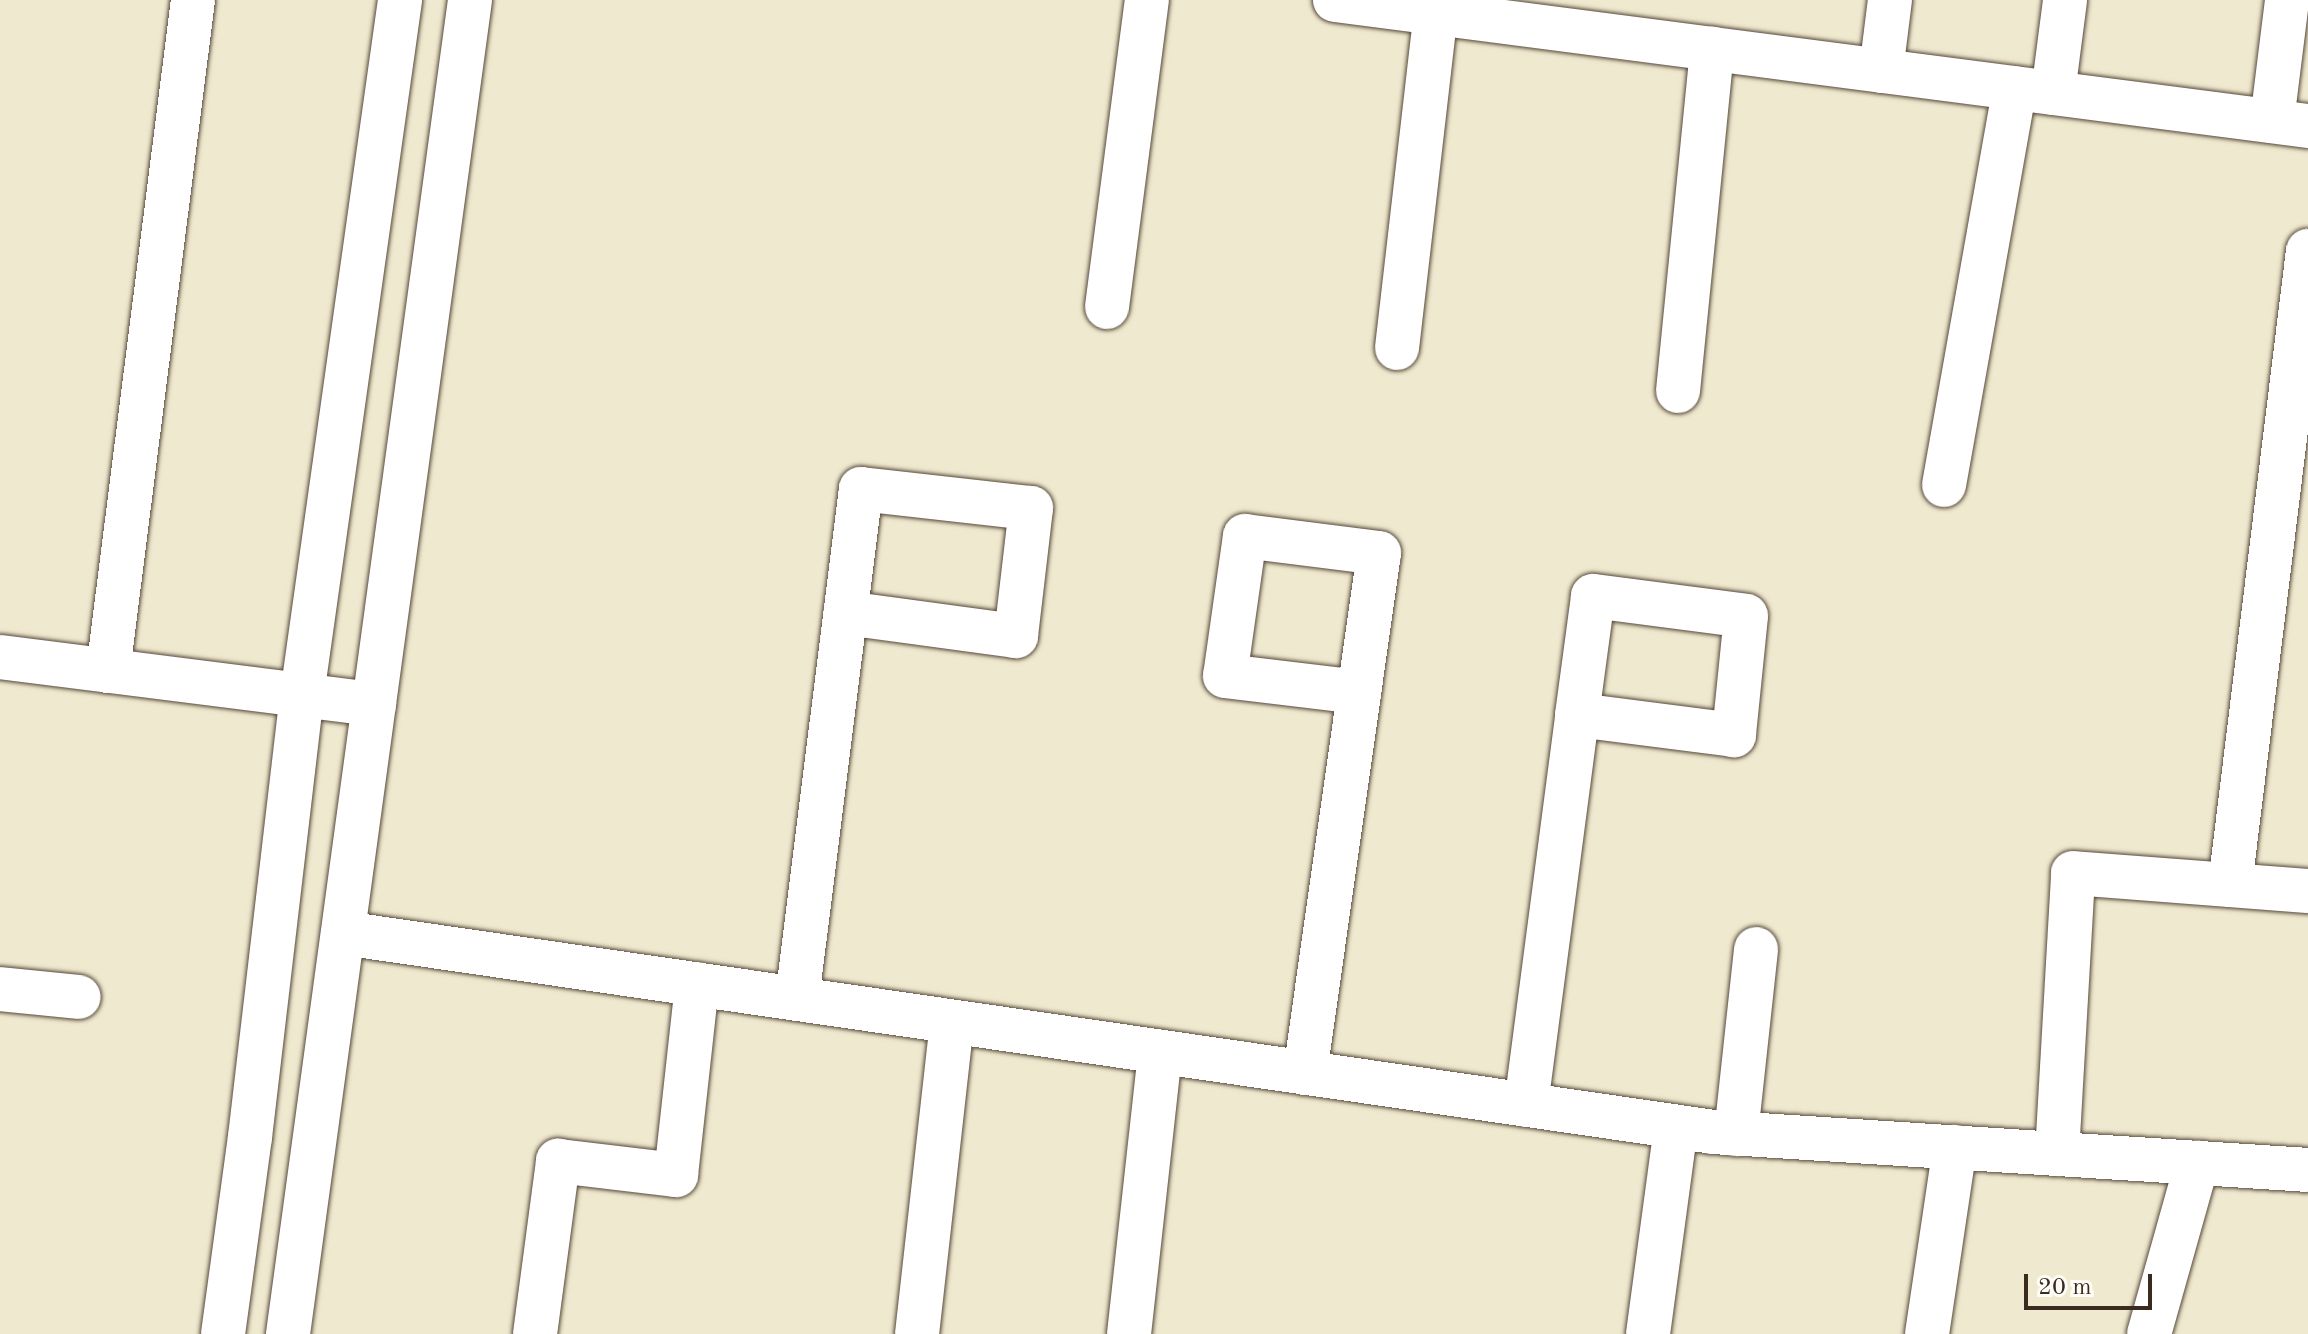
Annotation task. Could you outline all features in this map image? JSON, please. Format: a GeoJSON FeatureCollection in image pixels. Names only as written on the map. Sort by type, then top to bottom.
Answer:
{"type":"FeatureCollection","features":[{"type":"Feature","properties":{"kind":"street"},"geometry":{"type":"LineString","coordinates":[[108,671],[193,0]]}},
{"type":"Feature","properties":{"kind":"street"},"geometry":{"type":"LineString","coordinates":[[223,1334],[250,1137],[302,695],[400,0]]}},
{"type":"Feature","properties":{"kind":"street"},"geometry":{"type":"LineString","coordinates":[[288,1334],[470,0]]}},
{"type":"Feature","properties":{"kind":"street"},"geometry":{"type":"LineString","coordinates":[[1107,307],[1147,0]]}},
{"type":"Feature","properties":{"kind":"street"},"geometry":{"type":"LineString","coordinates":[[1335,0],[1436,13],[1590,16],[1712,49],[2290,124],[2287,0]]}},
{"type":"Feature","properties":{"kind":"street"},"geometry":{"type":"LineString","coordinates":[[1881,71],[1890,0]]}},
{"type":"Feature","properties":{"kind":"street"},"geometry":{"type":"LineString","coordinates":[[1944,485],[2034,90],[2065,0]]}},
{"type":"Feature","properties":{"kind":"street"},"geometry":{"type":"LineString","coordinates":[[1397,348],[1436,13]]}},
{"type":"Feature","properties":{"kind":"street"},"geometry":{"type":"LineString","coordinates":[[1678,391],[1712,49]]}},
{"type":"Feature","properties":{"kind":"street"},"geometry":{"type":"LineString","coordinates":[[2230,885],[2308,251]]}},
{"type":"Feature","properties":{"kind":"street"},"geometry":{"type":"LineString","coordinates":[[797,999],[861,489],[1031,508],[1016,636],[846,613]]}},
{"type":"Feature","properties":{"kind":"street"},"geometry":{"type":"LineString","coordinates":[[1305,1073],[1379,553],[1245,536],[1225,676],[1359,692]]}},
{"type":"Feature","properties":{"kind":"street"},"geometry":{"type":"LineString","coordinates":[[1526,1105],[1577,715],[1593,596],[1746,616],[1734,735],[1577,715]]}},
{"type":"Feature","properties":{"kind":"street"},"geometry":{"type":"LineString","coordinates":[[0,657],[374,704]]}},
{"type":"Feature","properties":{"kind":"street"},"geometry":{"type":"LineString","coordinates":[[2057,1154],[2073,873],[2308,891]]}},
{"type":"Feature","properties":{"kind":"street"},"geometry":{"type":"LineString","coordinates":[[343,933],[1676,1127],[1736,1134],[2308,1170]]}},
{"type":"Feature","properties":{"kind":"street"},"geometry":{"type":"LineString","coordinates":[[1736,1134],[1756,949]]}},
{"type":"Feature","properties":{"kind":"street"},"geometry":{"type":"LineString","coordinates":[[535,1334],[558,1161],[676,1175],[697,984]]}},
{"type":"Feature","properties":{"kind":"street"},"geometry":{"type":"LineString","coordinates":[[0,989],[79,997]]}},
{"type":"Feature","properties":{"kind":"street"},"geometry":{"type":"LineString","coordinates":[[917,1334],[952,1022]]}},
{"type":"Feature","properties":{"kind":"street"},"geometry":{"type":"LineString","coordinates":[[1129,1334],[1160,1052]]}},
{"type":"Feature","properties":{"kind":"street"},"geometry":{"type":"LineString","coordinates":[[1648,1334],[1676,1127]]}},
{"type":"Feature","properties":{"kind":"street"},"geometry":{"type":"LineString","coordinates":[[1927,1334],[1955,1147]]}},
{"type":"Feature","properties":{"kind":"street"},"geometry":{"type":"LineString","coordinates":[[2149,1334],[2197,1163]]}}]}
